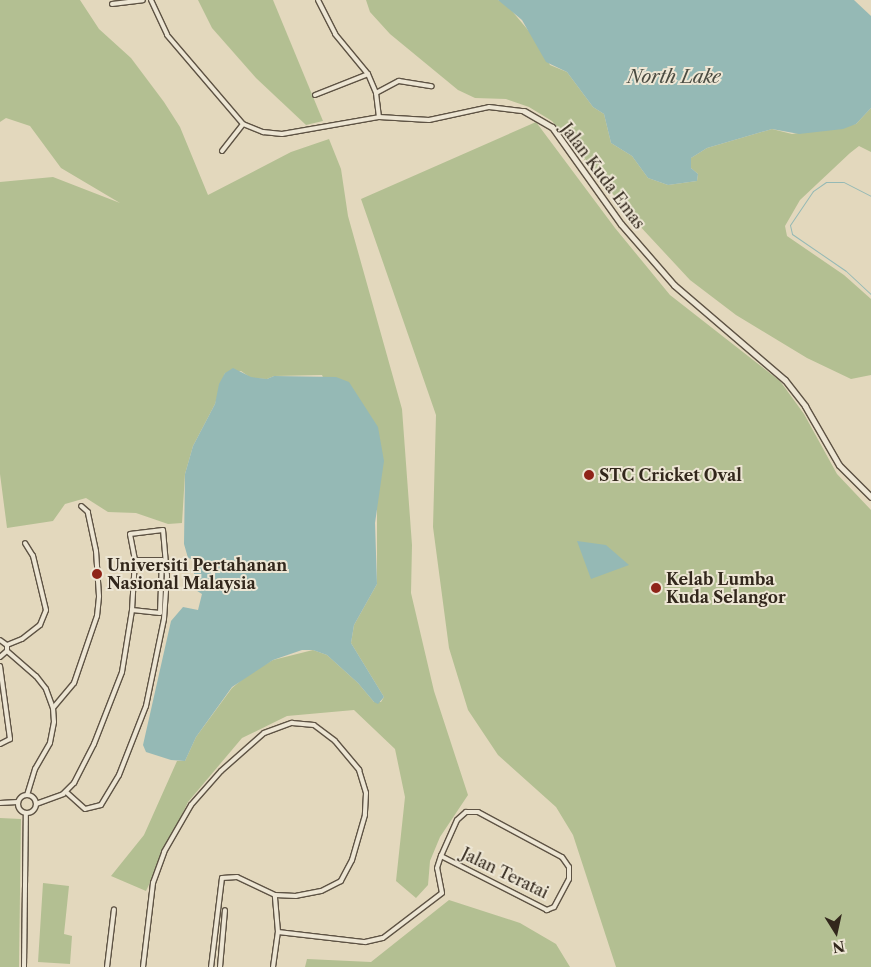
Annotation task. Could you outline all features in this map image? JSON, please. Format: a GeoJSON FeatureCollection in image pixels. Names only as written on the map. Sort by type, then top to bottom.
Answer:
{"type":"FeatureCollection","features":[{"type":"Feature","properties":{"kind":"street"},"geometry":{"type":"LineString","coordinates":[[112,4],[123,1],[143,0]]}},
{"type":"Feature","properties":{"kind":"street","name":"Jalan Kuda Emas"},"geometry":{"type":"LineString","coordinates":[[151,0],[167,35],[243,124],[263,132],[282,134],[379,117],[429,120],[489,107],[524,111],[552,127],[621,224],[674,286],[785,380],[805,406],[839,465],[871,497]]}},
{"type":"Feature","properties":{"kind":"street"},"geometry":{"type":"LineString","coordinates":[[318,0],[335,34],[368,74],[376,93],[379,117]]}},
{"type":"Feature","properties":{"kind":"street"},"geometry":{"type":"LineString","coordinates":[[315,95],[368,74]]}},
{"type":"Feature","properties":{"kind":"street"},"geometry":{"type":"LineString","coordinates":[[376,93],[400,82],[432,86]]}},
{"type":"Feature","properties":{"kind":"street"},"geometry":{"type":"LineString","coordinates":[[222,151],[243,124]]}},
{"type":"Feature","properties":{"kind":"street"},"geometry":{"type":"LineString","coordinates":[[53,708],[74,683],[97,616],[99,596],[96,551],[88,512],[81,506]]}},
{"type":"Feature","properties":{"kind":"street"},"geometry":{"type":"LineString","coordinates":[[18,802],[20,811],[26,813],[34,810],[36,804],[66,792],[94,744],[122,672],[132,610],[135,560],[130,534],[163,530],[167,576],[164,620],[146,706],[119,775],[101,805],[85,809],[66,792]]}},
{"type":"Feature","properties":{"kind":"street"},"geometry":{"type":"LineString","coordinates":[[7,645],[22,639],[40,625],[46,610],[33,556],[25,543]]}},
{"type":"Feature","properties":{"kind":"street"},"geometry":{"type":"LineString","coordinates":[[132,610],[160,613],[162,560],[135,560]]}},
{"type":"Feature","properties":{"kind":"street"},"geometry":{"type":"LineString","coordinates":[[0,640],[7,645]]}},
{"type":"Feature","properties":{"kind":"street"},"geometry":{"type":"LineString","coordinates":[[0,803],[18,802],[27,795],[35,770],[50,743],[54,722],[53,708],[46,689],[36,676],[7,651],[7,645]]}},
{"type":"Feature","properties":{"kind":"street"},"geometry":{"type":"LineString","coordinates":[[0,656],[7,651]]}},
{"type":"Feature","properties":{"kind":"street"},"geometry":{"type":"LineString","coordinates":[[0,666],[10,739],[7,743],[0,744]]}},
{"type":"Feature","properties":{"kind":"street"},"geometry":{"type":"LineString","coordinates":[[143,967],[153,883],[164,852],[191,805],[221,771],[264,733],[292,723],[314,725],[335,741],[359,770],[366,793],[365,815],[352,860],[341,881],[321,891],[296,896],[275,894],[237,877],[222,878],[211,967]]}},
{"type":"Feature","properties":{"kind":"street"},"geometry":{"type":"LineString","coordinates":[[27,795],[36,804]]}},
{"type":"Feature","properties":{"kind":"street","name":"Jalan Teratai"},"geometry":{"type":"LineString","coordinates":[[466,812],[478,812],[562,857],[569,867],[569,878],[554,907],[546,910],[441,856],[457,820],[466,812]]}},
{"type":"Feature","properties":{"kind":"street"},"geometry":{"type":"LineString","coordinates":[[24,967],[26,813]]}},
{"type":"Feature","properties":{"kind":"street"},"geometry":{"type":"LineString","coordinates":[[278,932],[365,942],[383,938],[442,893],[437,868],[441,856]]}},
{"type":"Feature","properties":{"kind":"street"},"geometry":{"type":"LineString","coordinates":[[273,967],[278,932],[275,894]]}},
{"type":"Feature","properties":{"kind":"street"},"geometry":{"type":"LineString","coordinates":[[107,967],[114,909]]}},
{"type":"Feature","properties":{"kind":"street"},"geometry":{"type":"LineString","coordinates":[[220,967],[225,910]]}},
{"type":"Feature","properties":{"kind":"green space"},"geometry":{"type":"Polygon","coordinates":[[[0,0],[80,0],[99,29],[131,58],[164,102],[180,127],[208,195],[291,152],[329,139],[341,169],[348,216],[402,409],[412,545],[411,593],[434,691],[468,795],[440,837],[430,861],[428,885],[416,898],[396,881],[405,797],[395,749],[354,710],[287,716],[242,738],[188,802],[146,891],[111,876],[144,835],[177,761],[185,761],[196,737],[232,688],[250,673],[273,660],[313,650],[327,655],[358,683],[374,702],[381,702],[384,697],[351,643],[354,625],[377,584],[377,501],[322,375],[274,376],[267,379],[251,378],[241,371],[225,373],[215,404],[193,446],[185,474],[182,523],[168,524],[136,513],[108,512],[86,498],[65,504],[53,521],[7,528],[0,474],[0,182],[53,177],[120,203],[61,168],[30,126],[6,118],[0,122],[0,0]]]}},
{"type":"Feature","properties":{"kind":"green space"},"geometry":{"type":"Polygon","coordinates":[[[198,0],[273,0],[323,121],[306,125],[256,78],[212,28],[198,0]]]}},
{"type":"Feature","properties":{"kind":"green space"},"geometry":{"type":"Polygon","coordinates":[[[366,0],[498,0],[506,4],[533,36],[550,65],[567,72],[593,107],[604,114],[611,143],[632,156],[648,178],[668,185],[697,181],[698,174],[691,168],[691,158],[707,148],[772,129],[792,134],[856,124],[871,108],[871,152],[859,146],[850,153],[800,200],[785,226],[787,236],[844,275],[871,299],[871,375],[851,379],[807,358],[736,315],[690,280],[637,223],[552,121],[529,107],[506,99],[475,98],[458,90],[390,34],[370,12],[366,0]]]}},
{"type":"Feature","properties":{"kind":"green space","name":"Kelab Lumba Kuda Selangor"},"geometry":{"type":"Polygon","coordinates":[[[536,122],[615,228],[670,295],[780,381],[804,414],[837,474],[871,510],[871,967],[616,967],[573,835],[556,807],[498,755],[468,710],[449,648],[433,527],[436,415],[361,199],[536,122]]]}},
{"type":"Feature","properties":{"kind":"green space"},"geometry":{"type":"Polygon","coordinates":[[[0,818],[21,819],[19,967],[0,967],[0,818]]]}},
{"type":"Feature","properties":{"kind":"green space"},"geometry":{"type":"Polygon","coordinates":[[[43,883],[69,886],[64,934],[72,936],[70,964],[38,962],[43,883]]]}},
{"type":"Feature","properties":{"kind":"green space"},"geometry":{"type":"Polygon","coordinates":[[[449,900],[520,923],[556,944],[570,967],[305,967],[307,959],[371,962],[449,900]]]}},
{"type":"Feature","properties":{"kind":"water","name":"North Lake"},"geometry":{"type":"Polygon","coordinates":[[[498,0],[854,0],[871,16],[871,108],[856,124],[843,129],[799,134],[772,129],[707,148],[691,158],[691,168],[698,174],[697,181],[668,185],[648,178],[632,156],[611,143],[604,114],[593,107],[567,72],[546,62],[522,20],[498,0]]]}},
{"type":"Feature","properties":{"kind":"water"},"geometry":{"type":"Polygon","coordinates":[[[233,368],[251,377],[267,379],[274,376],[336,377],[349,382],[378,427],[384,461],[375,523],[377,584],[354,625],[351,643],[384,697],[378,704],[374,702],[358,683],[327,655],[313,650],[302,650],[273,660],[232,687],[196,737],[185,761],[171,760],[146,752],[143,745],[171,621],[183,607],[198,610],[202,594],[194,589],[194,565],[198,561],[188,558],[184,544],[185,474],[193,446],[215,404],[219,384],[225,373],[233,368]]]}},
{"type":"Feature","properties":{"kind":"water"},"geometry":{"type":"Polygon","coordinates":[[[577,541],[606,545],[629,565],[591,579],[577,541]]]}},
{"type":"Feature","properties":{"kind":"waterway"},"geometry":{"type":"LineString","coordinates":[[871,196],[843,182],[826,182],[813,191],[790,225],[792,234],[846,271],[871,294]]}},
{"type":"Feature","properties":{"kind":"place","name":"STC Cricket Oval"},"geometry":{"type":"Point","coordinates":[589,475]}},
{"type":"Feature","properties":{"kind":"place","name":"Universiti Pertahanan Nasional Malaysia"},"geometry":{"type":"Point","coordinates":[97,574]}},
{"type":"Feature","properties":{"kind":"place","name":"Kelab Lumba Kuda Selangor"},"geometry":{"type":"Point","coordinates":[656,588]}}]}
